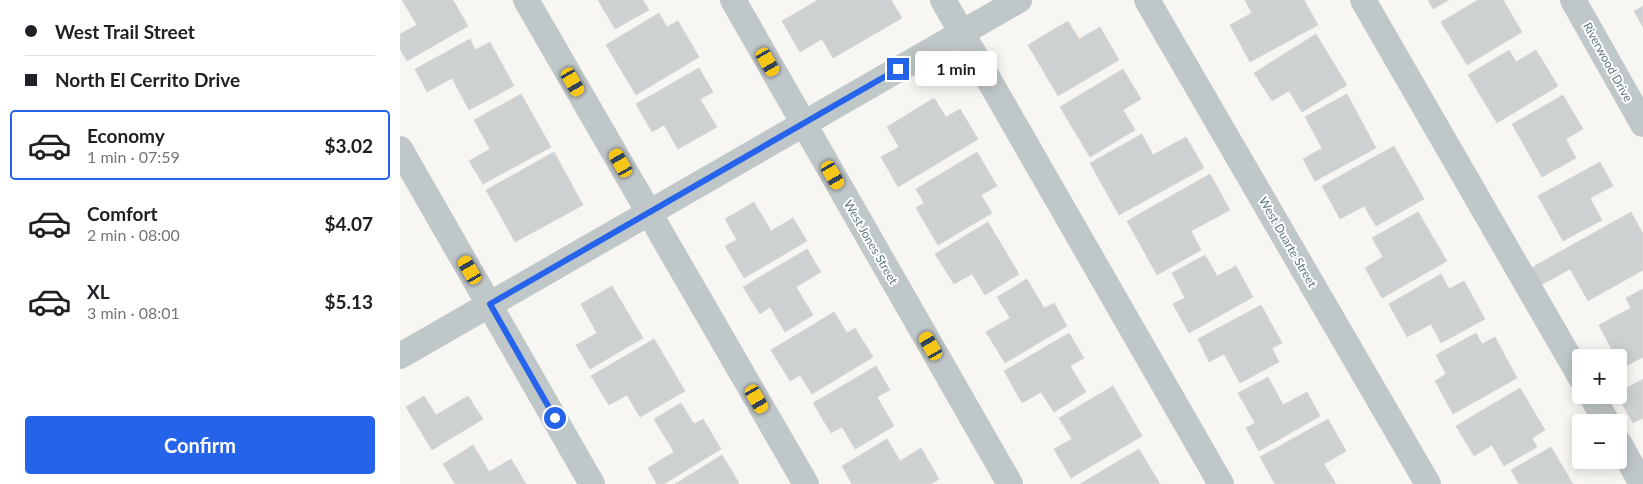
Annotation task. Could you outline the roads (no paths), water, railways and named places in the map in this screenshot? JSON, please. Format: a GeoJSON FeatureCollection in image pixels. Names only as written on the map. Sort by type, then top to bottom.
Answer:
{"type":"FeatureCollection","features":[{"type":"Feature","properties":{"kind":"street"},"geometry":{"type":"LineString","coordinates":[[526,0],[806,484]]}},
{"type":"Feature","properties":{"kind":"street","name":"West Jones Street"},"geometry":{"type":"LineString","coordinates":[[733,0],[1010,484]]}},
{"type":"Feature","properties":{"kind":"street"},"geometry":{"type":"LineString","coordinates":[[943,0],[1221,484]]}},
{"type":"Feature","properties":{"kind":"street"},"geometry":{"type":"LineString","coordinates":[[400,356],[1020,0]]}},
{"type":"Feature","properties":{"kind":"street","name":"West Duarte Street"},"geometry":{"type":"LineString","coordinates":[[1148,0],[1428,484]]}},
{"type":"Feature","properties":{"kind":"street"},"geometry":{"type":"LineString","coordinates":[[1363,0],[1572,362]]}},
{"type":"Feature","properties":{"kind":"street","name":"Riverwood Drive"},"geometry":{"type":"LineString","coordinates":[[1573,0],[1643,124]]}},
{"type":"Feature","properties":{"kind":"street"},"geometry":{"type":"LineString","coordinates":[[400,149],[592,484]]}},
{"type":"Feature","properties":{"kind":"street"},"geometry":{"type":"LineString","coordinates":[[1627,457],[1642,484]]}}]}
